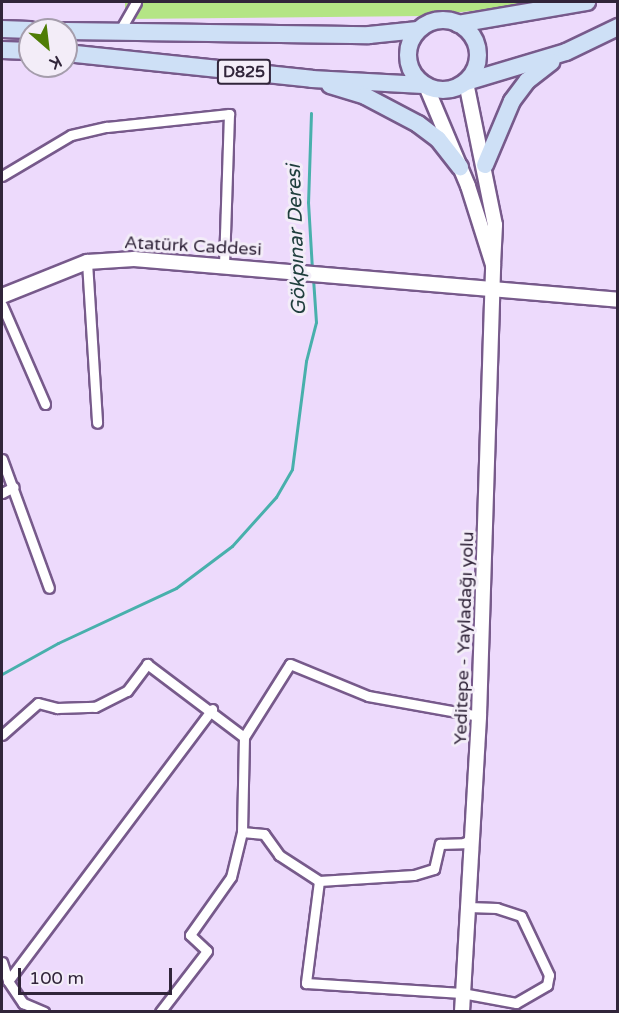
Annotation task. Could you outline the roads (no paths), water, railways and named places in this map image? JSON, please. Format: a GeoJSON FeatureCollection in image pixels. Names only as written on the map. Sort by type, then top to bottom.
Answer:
{"type":"FeatureCollection","features":[{"type":"Feature","properties":{"kind":"highway"},"geometry":{"type":"LineString","coordinates":[[566,52],[442,91],[425,86],[410,69],[407,59],[412,38],[418,30],[437,21],[458,24],[587,2]]}},
{"type":"Feature","properties":{"kind":"highway"},"geometry":{"type":"LineString","coordinates":[[458,24],[472,36],[478,53],[474,71],[466,82]]}},
{"type":"Feature","properties":{"kind":"highway"},"geometry":{"type":"LineString","coordinates":[[485,165],[512,100],[537,71],[566,52],[618,27]]}},
{"type":"Feature","properties":{"kind":"highway"},"geometry":{"type":"LineString","coordinates":[[2,29],[18,30]]}},
{"type":"Feature","properties":{"kind":"highway","name":"D825"},"geometry":{"type":"LineString","coordinates":[[78,31],[369,35],[418,30]]}},
{"type":"Feature","properties":{"kind":"highway"},"geometry":{"type":"LineString","coordinates":[[2,50],[18,51]]}},
{"type":"Feature","properties":{"kind":"highway","name":"D825"},"geometry":{"type":"LineString","coordinates":[[78,54],[312,79],[425,86]]}},
{"type":"Feature","properties":{"kind":"highway"},"geometry":{"type":"LineString","coordinates":[[312,79],[365,96],[418,124],[438,139],[460,167]]}},
{"type":"Feature","properties":{"kind":"main road","name":"Yeditepe - Yayladağı yolu"},"geometry":{"type":"LineString","coordinates":[[462,1011],[479,716],[490,449],[491,290],[495,225],[485,165],[466,82]]}},
{"type":"Feature","properties":{"kind":"main road","name":"Yeditepe - Yayladağı yolu"},"geometry":{"type":"LineString","coordinates":[[425,86],[460,167],[493,265]]}},
{"type":"Feature","properties":{"kind":"main road","name":"Atatürk Caddesi"},"geometry":{"type":"LineString","coordinates":[[2,296],[87,262],[146,259],[342,274],[491,290],[618,300]]}},
{"type":"Feature","properties":{"kind":"street"},"geometry":{"type":"LineString","coordinates":[[119,32],[136,2]]}},
{"type":"Feature","properties":{"kind":"street"},"geometry":{"type":"LineString","coordinates":[[2,176],[72,135],[107,127],[229,114],[224,265]]}},
{"type":"Feature","properties":{"kind":"street"},"geometry":{"type":"LineString","coordinates":[[87,262],[97,423]]}},
{"type":"Feature","properties":{"kind":"street"},"geometry":{"type":"LineString","coordinates":[[2,305],[45,404]]}},
{"type":"Feature","properties":{"kind":"street"},"geometry":{"type":"LineString","coordinates":[[2,459],[50,588]]}},
{"type":"Feature","properties":{"kind":"street"},"geometry":{"type":"LineString","coordinates":[[2,493],[14,487]]}},
{"type":"Feature","properties":{"kind":"street"},"geometry":{"type":"LineString","coordinates":[[2,735],[38,703],[57,708],[95,707],[127,691],[147,664],[212,709],[244,737]]}},
{"type":"Feature","properties":{"kind":"street"},"geometry":{"type":"LineString","coordinates":[[160,1011],[207,951],[190,935],[231,877],[242,832],[244,737],[290,664],[368,696],[479,716]]}},
{"type":"Feature","properties":{"kind":"street"},"geometry":{"type":"LineString","coordinates":[[8,981],[212,709]]}},
{"type":"Feature","properties":{"kind":"street"},"geometry":{"type":"LineString","coordinates":[[242,832],[264,834],[279,855],[319,881],[414,875],[434,869],[440,844],[464,843],[473,838]]}},
{"type":"Feature","properties":{"kind":"street"},"geometry":{"type":"LineString","coordinates":[[319,881],[306,983],[462,993],[516,1003],[547,985],[549,975],[521,916],[497,908],[468,907]]}},
{"type":"Feature","properties":{"kind":"street"},"geometry":{"type":"LineString","coordinates":[[2,962],[8,981],[23,1003],[44,1011]]}},
{"type":"Feature","properties":{"kind":"waterway","name":"Gökpınar Deresi"},"geometry":{"type":"LineString","coordinates":[[311,113],[308,202],[312,269]]}},
{"type":"Feature","properties":{"kind":"waterway","name":"Gökpınar Deresi"},"geometry":{"type":"LineString","coordinates":[[2,674],[58,643],[176,588],[232,546],[276,497],[292,469],[306,361],[316,322],[313,278]]}}]}
